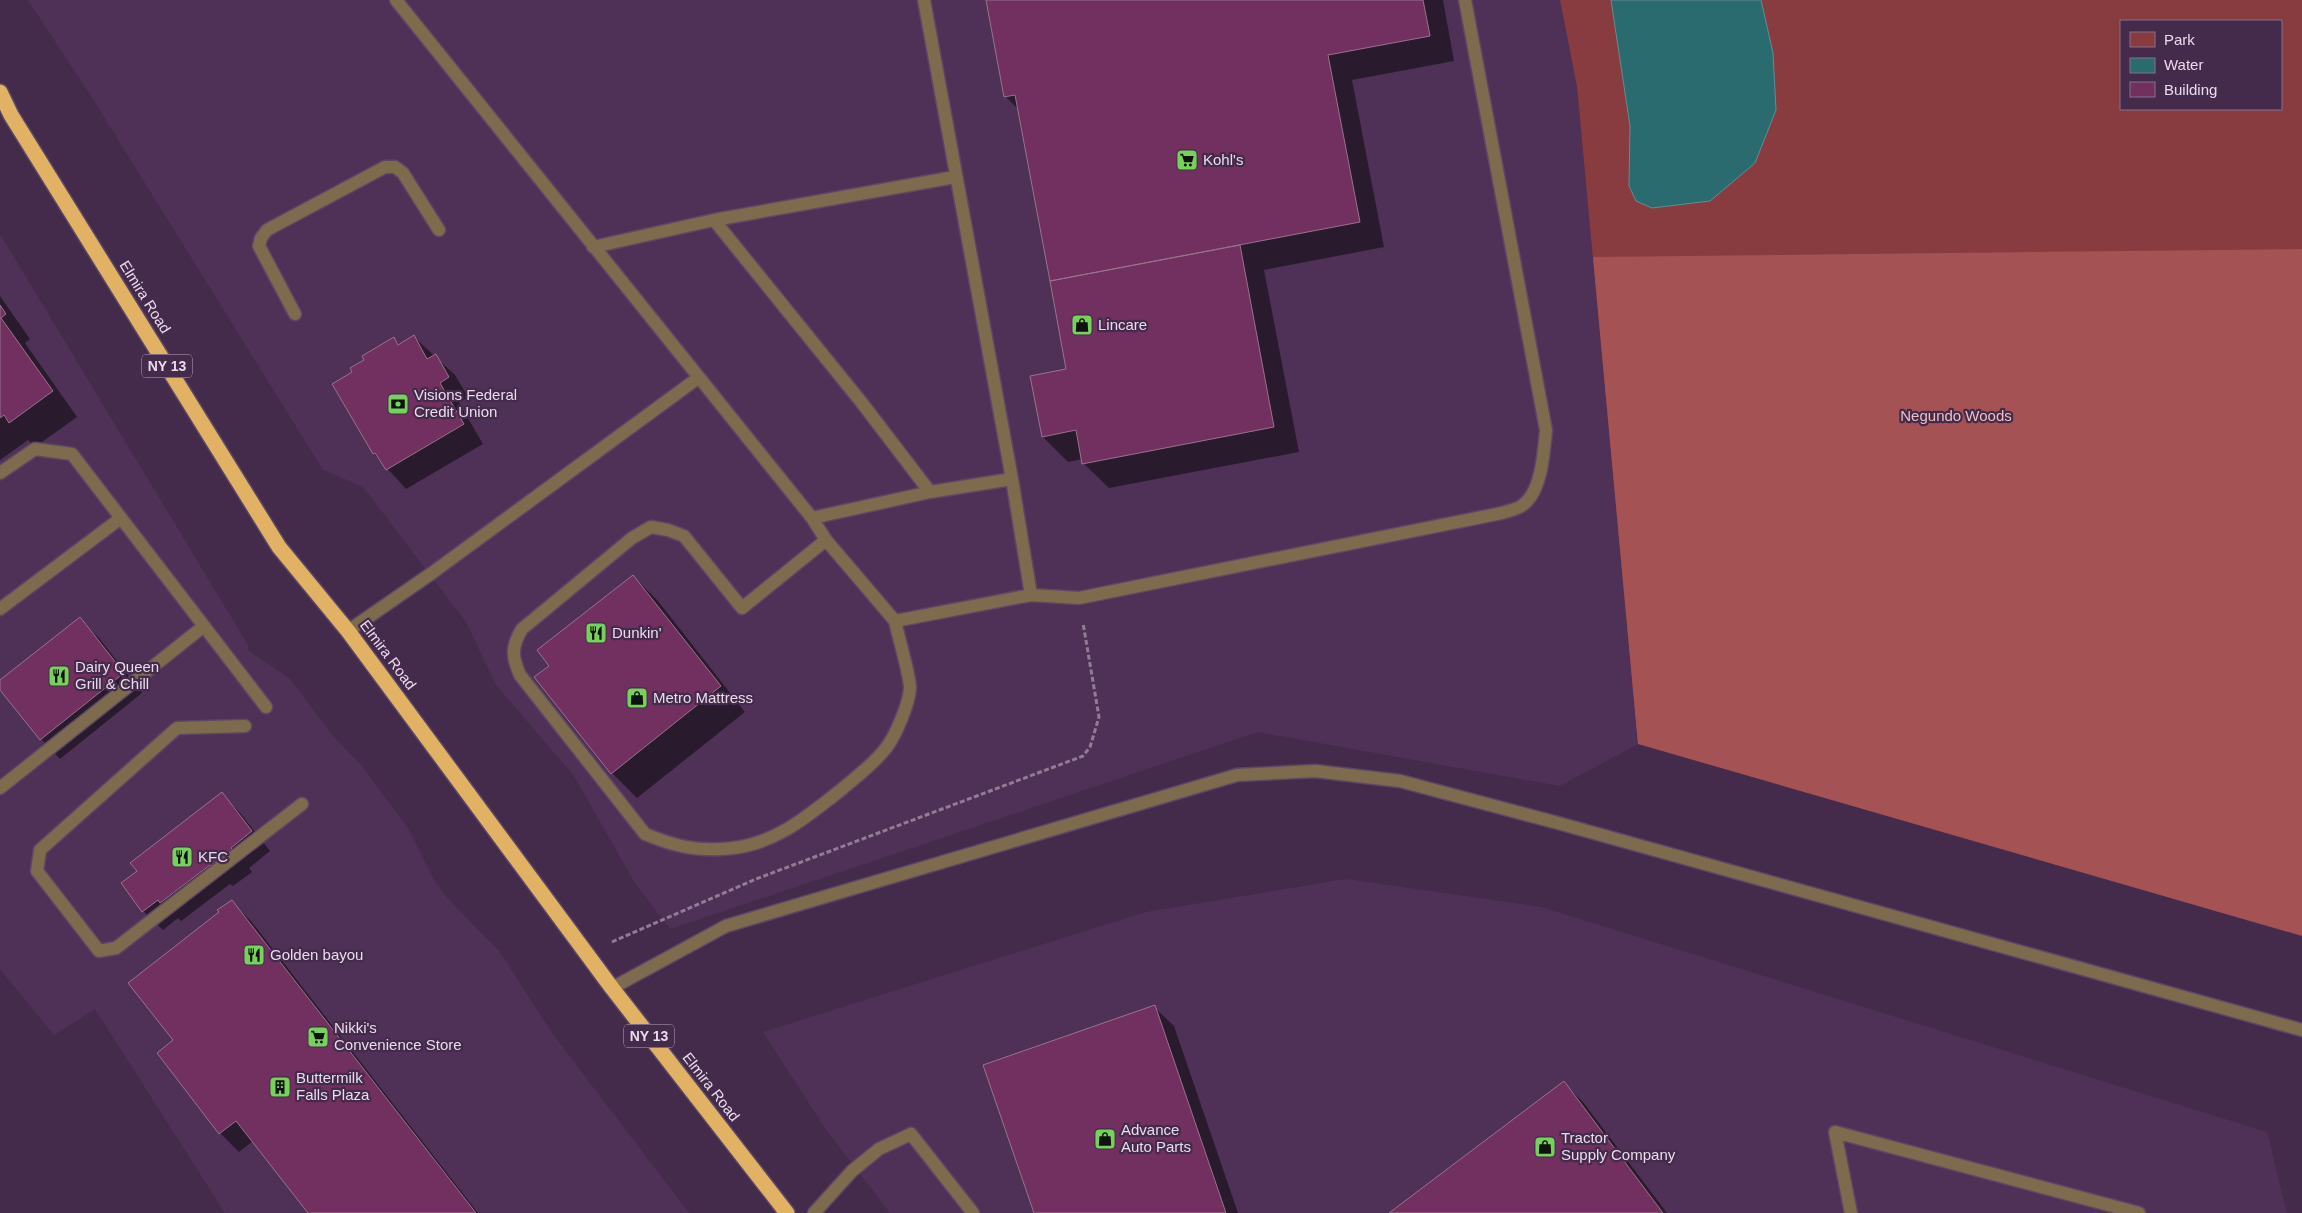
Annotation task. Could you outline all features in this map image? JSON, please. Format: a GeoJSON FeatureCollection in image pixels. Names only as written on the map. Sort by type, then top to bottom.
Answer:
{"type":"FeatureCollection","features":[{"type":"Feature","properties":{"kind":"highway","name":"Elmira Road"},"geometry":{"type":"LineString","coordinates":[[0,92],[11,115],[279,547],[348,631],[612,988],[786,1213]]}},
{"type":"Feature","properties":{"kind":"lane"},"geometry":{"type":"LineString","coordinates":[[396,0],[592,248],[812,518],[826,540],[895,621],[910,687],[902,716],[887,747],[867,768],[800,823],[777,835],[735,848],[700,850],[670,845],[645,834],[520,675],[514,660],[515,641],[522,629],[632,538],[651,527],[668,530],[684,536],[742,608],[826,540]]}},
{"type":"Feature","properties":{"kind":"lane"},"geometry":{"type":"LineString","coordinates":[[924,0],[1012,479],[1031,595]]}},
{"type":"Feature","properties":{"kind":"lane"},"geometry":{"type":"LineString","coordinates":[[895,621],[1031,595],[1079,598],[1502,513],[1524,504],[1538,483],[1544,456],[1546,430],[1465,0]]}},
{"type":"Feature","properties":{"kind":"lane"},"geometry":{"type":"LineString","coordinates":[[295,314],[259,246],[261,238],[267,230],[386,166],[395,167],[403,172],[439,230]]}},
{"type":"Feature","properties":{"kind":"lane"},"geometry":{"type":"LineString","coordinates":[[592,248],[714,220],[955,177]]}},
{"type":"Feature","properties":{"kind":"lane"},"geometry":{"type":"LineString","coordinates":[[714,220],[862,403],[930,492]]}},
{"type":"Feature","properties":{"kind":"lane"},"geometry":{"type":"LineString","coordinates":[[348,631],[432,573],[698,378]]}},
{"type":"Feature","properties":{"kind":"lane"},"geometry":{"type":"LineString","coordinates":[[0,473],[36,449],[72,454],[266,707]]}},
{"type":"Feature","properties":{"kind":"lane"},"geometry":{"type":"LineString","coordinates":[[812,518],[930,492],[1012,479]]}},
{"type":"Feature","properties":{"kind":"lane"},"geometry":{"type":"LineString","coordinates":[[0,609],[121,518]]}},
{"type":"Feature","properties":{"kind":"lane"},"geometry":{"type":"LineString","coordinates":[[0,788],[204,626]]}},
{"type":"Feature","properties":{"kind":"lane"},"geometry":{"type":"LineString","coordinates":[[245,726],[177,728],[40,850],[37,871],[99,951],[116,948],[302,804]]}},
{"type":"Feature","properties":{"kind":"lane"},"geometry":{"type":"LineString","coordinates":[[612,988],[726,926],[1237,775],[1314,771],[1400,781],[2302,1030]]}},
{"type":"Feature","properties":{"kind":"lane"},"geometry":{"type":"LineString","coordinates":[[1851,1213],[1835,1132],[2139,1213]]}},
{"type":"Feature","properties":{"kind":"lane"},"geometry":{"type":"LineString","coordinates":[[814,1213],[852,1171],[879,1150],[911,1134],[973,1213]]}},
{"type":"Feature","properties":{"kind":"path"},"geometry":{"type":"LineString","coordinates":[[587,954],[756,879],[1082,756],[1090,747],[1099,717],[1079,598]]}},
{"type":"Feature","properties":{"kind":"shaded area"},"geometry":{"type":"Polygon","coordinates":[[[28,0],[1560,0],[1577,87],[1638,744],[1560,786],[1258,732],[670,929],[635,883],[574,776],[496,685],[466,622],[363,487],[323,470],[91,96],[28,0]]]}},
{"type":"Feature","properties":{"kind":"shaded area"},"geometry":{"type":"Polygon","coordinates":[[[0,234],[248,645],[248,650],[290,679],[332,735],[361,765],[408,828],[435,882],[450,901],[500,952],[552,1033],[689,1213],[225,1213],[95,1009],[54,1035],[0,969],[0,234]]]}},
{"type":"Feature","properties":{"kind":"shaded area"},"geometry":{"type":"Polygon","coordinates":[[[1346,879],[1541,907],[2267,1132],[2287,1213],[890,1213],[825,1128],[763,1032],[1146,912],[1346,879]]]}},
{"type":"Feature","properties":{"kind":"green space","name":"Negundo Woods"},"geometry":{"type":"Polygon","coordinates":[[[1560,0],[2302,0],[2302,842],[1638,744],[1577,87],[1560,0]]]}},
{"type":"Feature","properties":{"kind":"green space","name":"Negundo Woods"},"geometry":{"type":"Polygon","coordinates":[[[2302,249],[2302,936],[1638,744],[1593,257],[2302,249]]]}},
{"type":"Feature","properties":{"kind":"water"},"geometry":{"type":"Polygon","coordinates":[[[1611,0],[1761,0],[1773,53],[1776,110],[1755,163],[1710,201],[1652,208],[1636,201],[1629,186],[1630,126],[1611,0]]]}},
{"type":"Feature","properties":{"kind":"building","name":"Kohl's"},"geometry":{"type":"Polygon","coordinates":[[[986,0],[1423,0],[1430,36],[1328,55],[1360,222],[1050,281],[1015,95],[1004,97],[986,0]]]}},
{"type":"Feature","properties":{"kind":"building"},"geometry":{"type":"Polygon","coordinates":[[[1240,245],[1274,427],[1082,464],[1076,430],[1042,437],[1030,376],[1066,369],[1050,281],[1240,245]]]}},
{"type":"Feature","properties":{"kind":"building"},"geometry":{"type":"Polygon","coordinates":[[[0,305],[6,314],[1,318],[53,391],[9,423],[4,415],[0,418],[0,305]]]}},
{"type":"Feature","properties":{"kind":"building","name":"Visions Federal Credit Union"},"geometry":{"type":"Polygon","coordinates":[[[414,335],[427,359],[436,354],[449,377],[440,383],[464,424],[386,470],[375,453],[373,454],[332,384],[352,372],[350,368],[364,360],[362,356],[394,337],[398,345],[414,335]]]}},
{"type":"Feature","properties":{"kind":"building"},"geometry":{"type":"Polygon","coordinates":[[[633,575],[721,686],[611,774],[534,677],[549,666],[537,650],[633,575]]]}},
{"type":"Feature","properties":{"kind":"building"},"geometry":{"type":"Polygon","coordinates":[[[80,617],[124,673],[40,740],[0,690],[0,680],[80,617]]]}},
{"type":"Feature","properties":{"kind":"building","name":"KFC"},"geometry":{"type":"Polygon","coordinates":[[[222,792],[252,831],[231,848],[234,852],[213,868],[210,865],[160,903],[158,900],[142,912],[121,883],[137,871],[130,863],[222,792]]]}},
{"type":"Feature","properties":{"kind":"building","name":"Buttermilk Falls Plaza"},"geometry":{"type":"Polygon","coordinates":[[[232,900],[476,1213],[308,1213],[236,1121],[219,1134],[157,1053],[173,1040],[128,983],[219,912],[217,910],[232,900]]]}},
{"type":"Feature","properties":{"kind":"building","name":"Advance Auto Parts"},"geometry":{"type":"Polygon","coordinates":[[[1155,1005],[1226,1213],[1034,1213],[983,1065],[1155,1005]]]}},
{"type":"Feature","properties":{"kind":"building","name":"Tractor Supply Company"},"geometry":{"type":"Polygon","coordinates":[[[1564,1081],[1663,1213],[1389,1213],[1564,1081]]]}},
{"type":"Feature","properties":{"kind":"place","name":"Kohl's"},"geometry":{"type":"Point","coordinates":[1187,160]}},
{"type":"Feature","properties":{"kind":"place","name":"Lincare"},"geometry":{"type":"Point","coordinates":[1082,325]}},
{"type":"Feature","properties":{"kind":"place","name":"Visions Federal Credit Union"},"geometry":{"type":"Point","coordinates":[398,404]}},
{"type":"Feature","properties":{"kind":"place","name":"Dunkin'"},"geometry":{"type":"Point","coordinates":[596,633]}},
{"type":"Feature","properties":{"kind":"place","name":"Dairy Queen Grill & Chill"},"geometry":{"type":"Point","coordinates":[59,676]}},
{"type":"Feature","properties":{"kind":"place","name":"Metro Mattress"},"geometry":{"type":"Point","coordinates":[637,698]}},
{"type":"Feature","properties":{"kind":"place","name":"KFC"},"geometry":{"type":"Point","coordinates":[182,857]}},
{"type":"Feature","properties":{"kind":"place","name":"Golden bayou"},"geometry":{"type":"Point","coordinates":[254,955]}},
{"type":"Feature","properties":{"kind":"place","name":"Nikki's Convenience Store"},"geometry":{"type":"Point","coordinates":[318,1037]}},
{"type":"Feature","properties":{"kind":"place","name":"Buttermilk Falls Plaza"},"geometry":{"type":"Point","coordinates":[280,1087]}},
{"type":"Feature","properties":{"kind":"place","name":"Advance Auto Parts"},"geometry":{"type":"Point","coordinates":[1105,1139]}},
{"type":"Feature","properties":{"kind":"place","name":"Tractor Supply Company"},"geometry":{"type":"Point","coordinates":[1545,1147]}}]}
